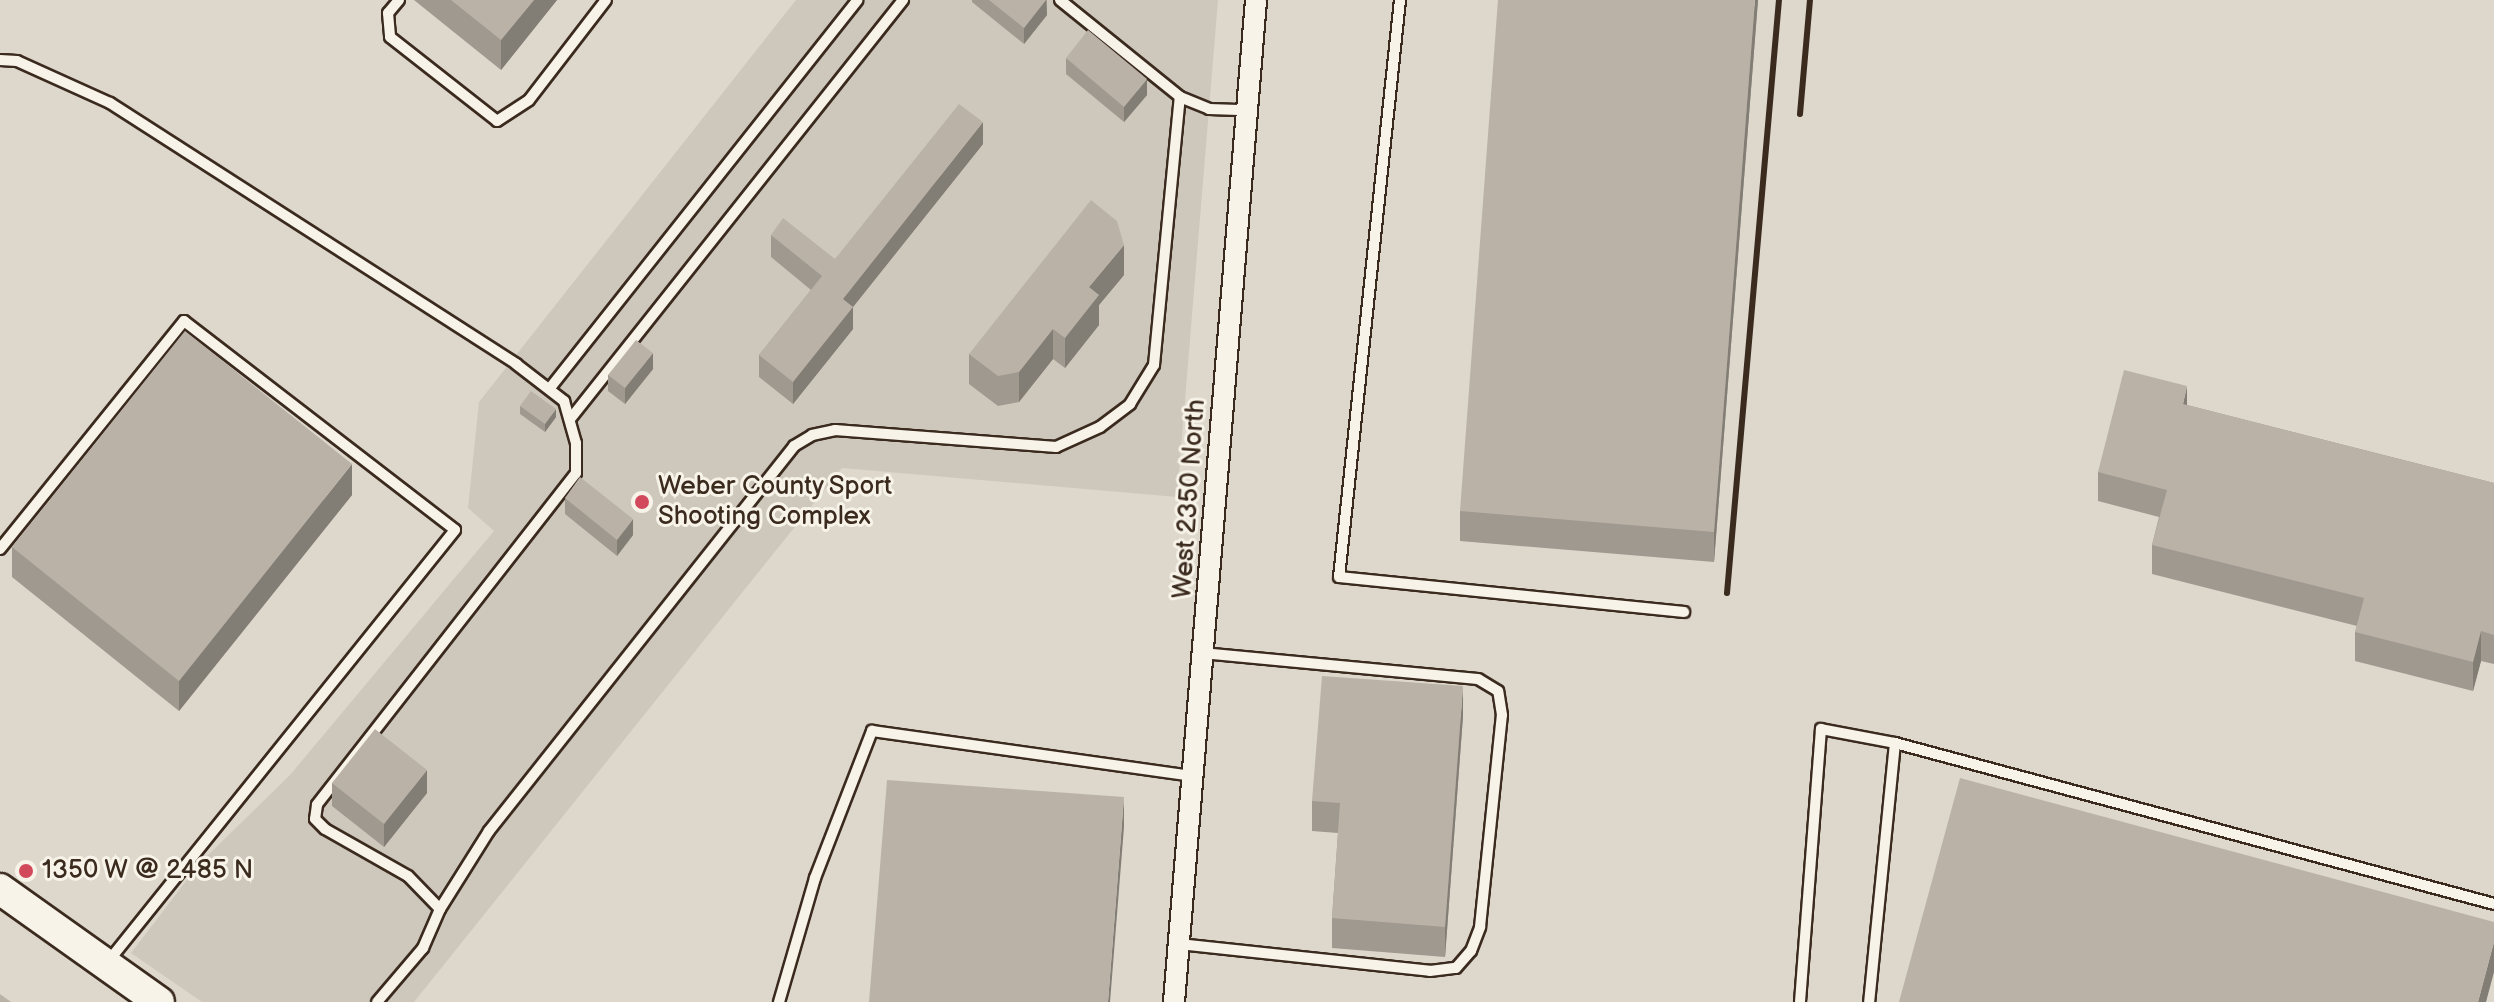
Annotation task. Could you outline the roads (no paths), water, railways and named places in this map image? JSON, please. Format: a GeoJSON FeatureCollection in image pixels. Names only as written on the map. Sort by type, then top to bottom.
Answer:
{"type":"FeatureCollection","features":[{"type":"Feature","properties":{"kind":"street","name":"West 2350 North"},"geometry":{"type":"LineString","coordinates":[[1174,1002],[1256,0]]}},
{"type":"Feature","properties":{"kind":"street"},"geometry":{"type":"LineString","coordinates":[[0,889],[159,1002]]}},
{"type":"Feature","properties":{"kind":"lane"},"geometry":{"type":"LineString","coordinates":[[399,0],[388,13],[390,37],[497,121],[529,100],[606,0]]}},
{"type":"Feature","properties":{"kind":"lane"},"geometry":{"type":"LineString","coordinates":[[550,388],[857,0]]}},
{"type":"Feature","properties":{"kind":"lane"},"geometry":{"type":"LineString","coordinates":[[571,418],[903,0]]}},
{"type":"Feature","properties":{"kind":"lane"},"geometry":{"type":"LineString","coordinates":[[1060,0],[1180,97],[1209,109],[1246,110]]}},
{"type":"Feature","properties":{"kind":"lane"},"geometry":{"type":"LineString","coordinates":[[1400,0],[1339,577],[1684,612]]}},
{"type":"Feature","properties":{"kind":"lane"},"geometry":{"type":"LineString","coordinates":[[0,60],[17,61],[110,103],[550,388],[564,401],[576,443],[576,473],[317,805],[315,819],[325,829],[408,876],[440,909]]}},
{"type":"Feature","properties":{"kind":"lane"},"geometry":{"type":"LineString","coordinates":[[377,1002],[423,948],[440,909],[489,831],[794,446],[812,435],[835,430],[1056,447],[1100,427],[1130,404],[1154,365],[1180,97]]}},
{"type":"Feature","properties":{"kind":"lane"},"geometry":{"type":"LineString","coordinates":[[0,549],[184,321],[455,530],[106,964]]}},
{"type":"Feature","properties":{"kind":"lane"},"geometry":{"type":"LineString","coordinates":[[1179,944],[1430,971],[1456,968],[1471,951],[1480,927],[1502,715],[1498,691],[1478,679],[1204,653]]}},
{"type":"Feature","properties":{"kind":"lane"},"geometry":{"type":"LineString","coordinates":[[1800,1002],[1821,729],[1895,743],[2494,904]]}},
{"type":"Feature","properties":{"kind":"lane"},"geometry":{"type":"LineString","coordinates":[[779,1002],[815,878],[872,731],[1192,776]]}},
{"type":"Feature","properties":{"kind":"lane"},"geometry":{"type":"LineString","coordinates":[[1869,1002],[1895,743]]}},
{"type":"Feature","properties":{"kind":"railway"},"geometry":{"type":"LineString","coordinates":[[1727,593],[1779,0]]}},
{"type":"Feature","properties":{"kind":"railway"},"geometry":{"type":"LineString","coordinates":[[1800,114],[1810,0]]}},
{"type":"Feature","properties":{"kind":"place","name":"Weber County Sport Shooting Complex"},"geometry":{"type":"Point","coordinates":[642,502]}},
{"type":"Feature","properties":{"kind":"place","name":"1350 W @ 2485 N"},"geometry":{"type":"Point","coordinates":[26,871]}}]}
